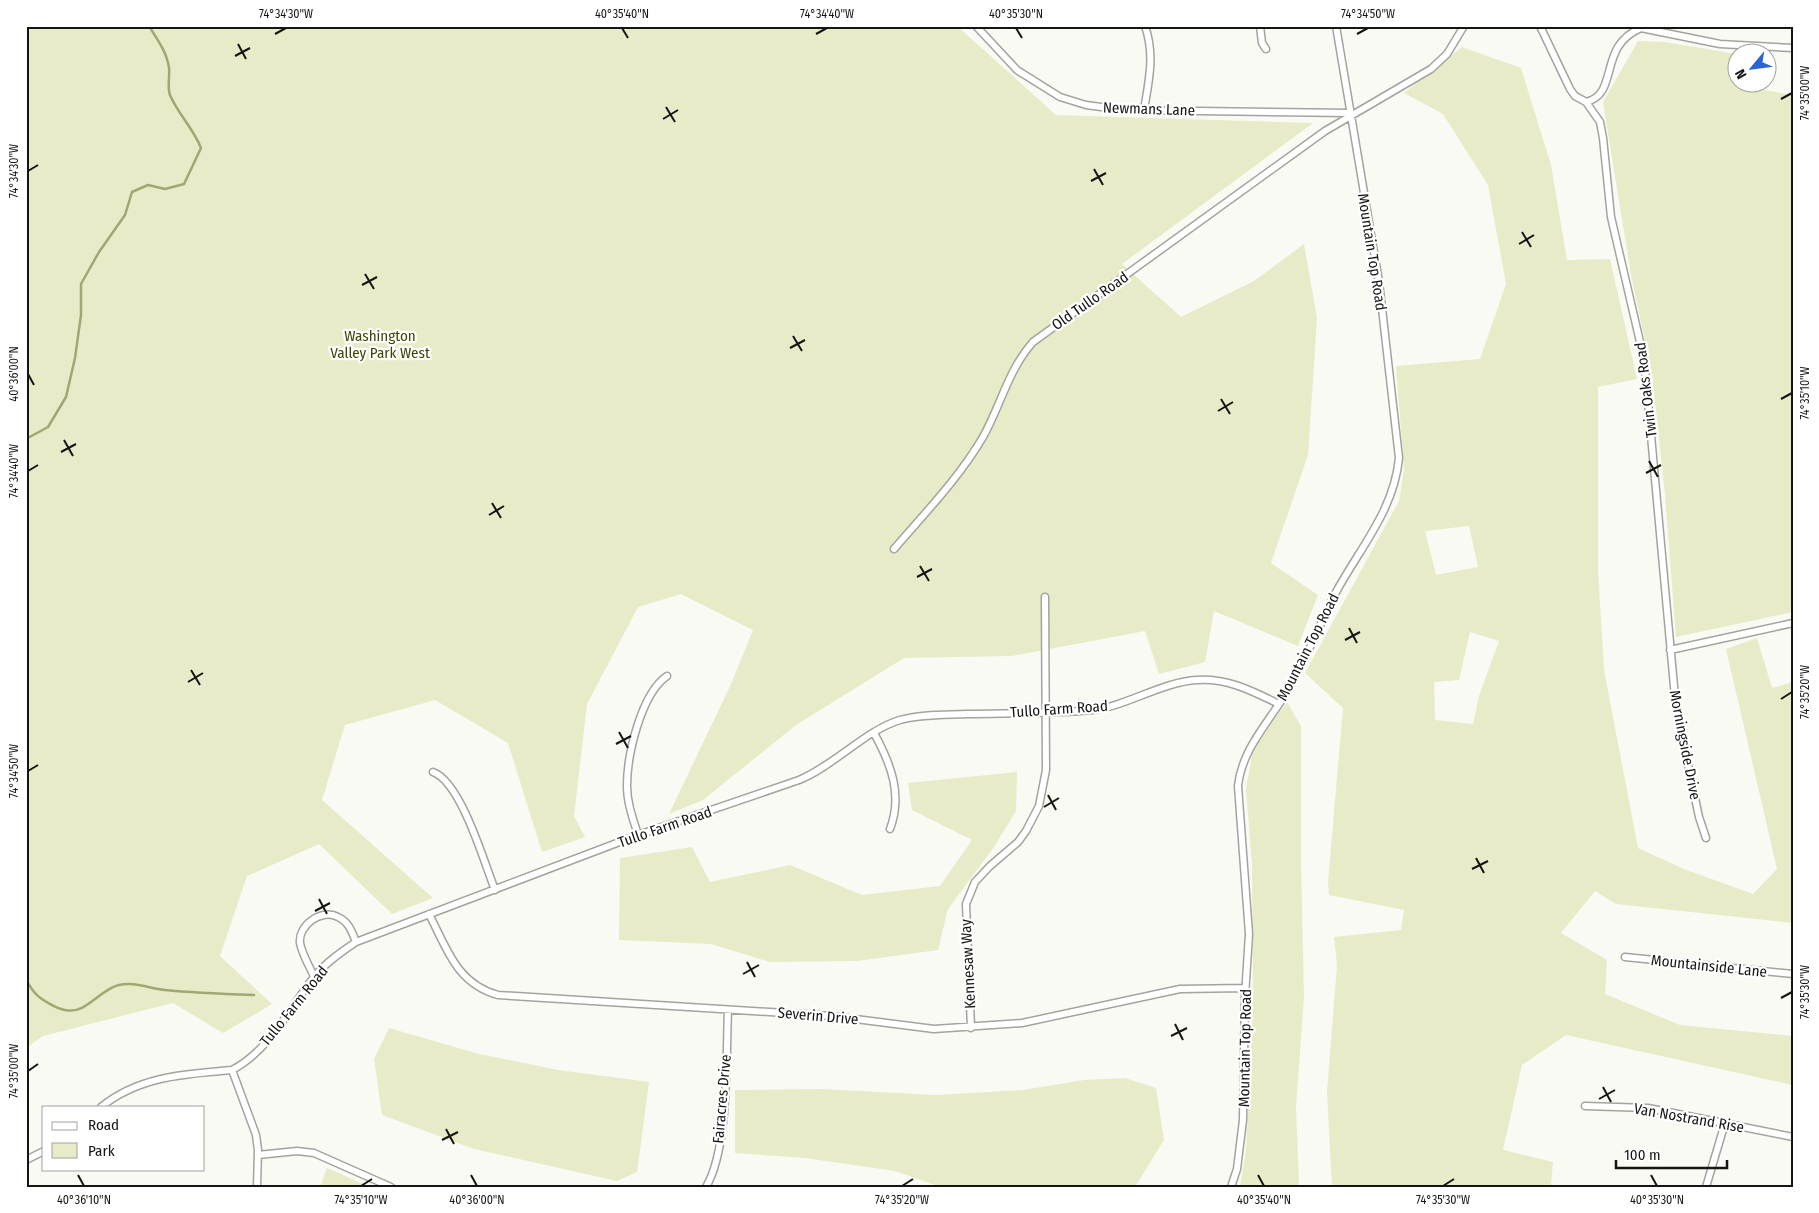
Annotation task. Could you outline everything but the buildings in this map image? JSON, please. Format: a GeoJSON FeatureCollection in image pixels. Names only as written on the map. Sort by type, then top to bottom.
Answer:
{"type":"FeatureCollection","features":[{"type":"Feature","properties":{"kind":"street","name":"Newmans Lane"},"geometry":{"type":"LineString","coordinates":[[976,26],[1017,70],[1060,97],[1101,108],[1351,113]]}},
{"type":"Feature","properties":{"kind":"street"},"geometry":{"type":"LineString","coordinates":[[1144,110],[1152,64],[1150,40],[1145,26]]}},
{"type":"Feature","properties":{"kind":"street"},"geometry":{"type":"LineString","coordinates":[[1260,26],[1262,43],[1266,49]]}},
{"type":"Feature","properties":{"kind":"street","name":"Mountain Top Road"},"geometry":{"type":"LineString","coordinates":[[1231,1187],[1237,1169],[1243,1120],[1249,934],[1238,786],[1240,772],[1247,753],[1279,704],[1336,592],[1386,508],[1397,476],[1398,438],[1379,282],[1336,26]]}},
{"type":"Feature","properties":{"kind":"street","name":"Old Tullo Road"},"geometry":{"type":"LineString","coordinates":[[894,549],[952,482],[978,445],[989,426],[1014,367],[1033,342],[1351,113],[1441,62],[1464,26]]}},
{"type":"Feature","properties":{"kind":"street","name":"Twin Oaks Road"},"geometry":{"type":"LineString","coordinates":[[1540,26],[1570,89],[1575,96],[1586,102],[1600,122],[1604,138],[1611,217],[1644,358],[1670,650]]}},
{"type":"Feature","properties":{"kind":"street"},"geometry":{"type":"LineString","coordinates":[[1586,102],[1598,96],[1606,86],[1614,50],[1621,40],[1630,32],[1641,28],[1720,44],[1793,48]]}},
{"type":"Feature","properties":{"kind":"street","name":"Kennesaw Way"},"geometry":{"type":"LineString","coordinates":[[971,1028],[966,904],[975,882],[1018,842],[1038,806],[1046,770],[1044,712],[1045,598]]}},
{"type":"Feature","properties":{"kind":"street"},"geometry":{"type":"LineString","coordinates":[[1670,650],[1793,623]]}},
{"type":"Feature","properties":{"kind":"street","name":"Morningside Drive"},"geometry":{"type":"LineString","coordinates":[[1670,650],[1682,740],[1699,817],[1706,838]]}},
{"type":"Feature","properties":{"kind":"street"},"geometry":{"type":"LineString","coordinates":[[638,836],[627,788],[630,756],[635,736],[654,687],[667,676]]}},
{"type":"Feature","properties":{"kind":"street","name":"Tullo Farm Road"},"geometry":{"type":"LineString","coordinates":[[102,1106],[125,1091],[167,1076],[232,1070],[252,1057],[263,1046],[314,976],[335,957],[356,942],[638,836],[815,773],[888,725],[912,717],[1093,710],[1119,704],[1173,685],[1198,680],[1235,683],[1279,704]]}},
{"type":"Feature","properties":{"kind":"street"},"geometry":{"type":"LineString","coordinates":[[874,733],[888,760],[893,779],[895,807],[890,829]]}},
{"type":"Feature","properties":{"kind":"street"},"geometry":{"type":"LineString","coordinates":[[434,772],[441,775],[458,796],[495,890]]}},
{"type":"Feature","properties":{"kind":"street"},"geometry":{"type":"LineString","coordinates":[[314,976],[300,944],[303,930],[308,923],[325,914],[334,915],[347,923],[356,942]]}},
{"type":"Feature","properties":{"kind":"street","name":"Severin Drive"},"geometry":{"type":"LineString","coordinates":[[429,914],[457,968],[466,979],[482,991],[498,995],[832,1016],[908,1028],[971,1028],[1022,1023],[1180,989],[1246,988]]}},
{"type":"Feature","properties":{"kind":"street","name":"Mountainside Lane"},"geometry":{"type":"LineString","coordinates":[[1626,957],[1793,974]]}},
{"type":"Feature","properties":{"kind":"street","name":"Fairacres Drive"},"geometry":{"type":"LineString","coordinates":[[706,1187],[713,1172],[720,1142],[728,1010]]}},
{"type":"Feature","properties":{"kind":"street"},"geometry":{"type":"LineString","coordinates":[[232,1070],[256,1135],[258,1155],[257,1187]]}},
{"type":"Feature","properties":{"kind":"street","name":"Van Nostrand Rise"},"geometry":{"type":"LineString","coordinates":[[1585,1106],[1648,1108],[1793,1137]]}},
{"type":"Feature","properties":{"kind":"street"},"geometry":{"type":"LineString","coordinates":[[1706,1187],[1725,1123]]}},
{"type":"Feature","properties":{"kind":"street"},"geometry":{"type":"LineString","coordinates":[[258,1155],[297,1151],[314,1153],[392,1187]]}},
{"type":"Feature","properties":{"kind":"street"},"geometry":{"type":"LineString","coordinates":[[26,1160],[42,1152]]}},
{"type":"Feature","properties":{"kind":"green space","name":"Washington Valley Park West"},"geometry":{"type":"Polygon","coordinates":[[[26,26],[957,26],[1056,115],[1313,123],[1122,264],[1181,317],[1254,281],[1304,244],[1317,318],[1308,455],[1271,563],[1318,595],[1298,646],[1214,611],[1205,662],[1159,674],[1145,631],[1012,656],[904,658],[796,725],[703,800],[669,814],[731,684],[753,630],[681,594],[638,607],[587,704],[574,816],[585,837],[542,852],[508,743],[435,700],[345,725],[322,800],[433,898],[392,914],[319,844],[247,876],[220,956],[272,1004],[223,1033],[173,1003],[43,1036],[26,1048],[26,26]]]}},
{"type":"Feature","properties":{"kind":"green space"},"geometry":{"type":"Polygon","coordinates":[[[1638,41],[1665,42],[1726,52],[1726,92],[1775,92],[1793,95],[1793,612],[1676,637],[1665,495],[1652,373],[1631,275],[1603,102],[1638,41]]]}},
{"type":"Feature","properties":{"kind":"green space"},"geometry":{"type":"Polygon","coordinates":[[[1462,47],[1521,68],[1551,165],[1567,260],[1610,259],[1637,379],[1598,387],[1598,570],[1604,670],[1638,848],[1684,869],[1753,894],[1777,869],[1726,649],[1757,638],[1772,688],[1793,682],[1793,923],[1616,904],[1595,891],[1561,933],[1607,960],[1605,994],[1680,1025],[1793,1036],[1793,1085],[1566,1035],[1522,1065],[1503,1150],[1553,1162],[1551,1187],[1332,1187],[1327,1092],[1337,965],[1334,937],[1401,930],[1404,910],[1329,895],[1328,882],[1343,708],[1305,673],[1399,501],[1404,470],[1396,366],[1480,359],[1506,284],[1488,185],[1443,114],[1404,93],[1462,47]],[[1469,526],[1425,531],[1436,575],[1478,567],[1469,526]],[[1470,632],[1459,680],[1434,682],[1435,720],[1473,724],[1479,696],[1499,641],[1470,632]]]}},
{"type":"Feature","properties":{"kind":"green space"},"geometry":{"type":"Polygon","coordinates":[[[1287,702],[1301,726],[1304,998],[1296,1106],[1299,1187],[1240,1187],[1246,1151],[1253,1003],[1252,865],[1246,789],[1253,749],[1287,702]]]}},
{"type":"Feature","properties":{"kind":"green space"},"geometry":{"type":"Polygon","coordinates":[[[1017,772],[1016,811],[994,847],[948,909],[938,950],[857,961],[770,962],[711,944],[619,940],[620,858],[692,847],[710,882],[790,865],[862,895],[940,886],[972,840],[912,810],[908,783],[1017,772]]]}},
{"type":"Feature","properties":{"kind":"green space"},"geometry":{"type":"Polygon","coordinates":[[[389,1028],[479,1054],[558,1070],[649,1082],[637,1172],[617,1181],[474,1149],[382,1115],[374,1059],[389,1028]]]}},
{"type":"Feature","properties":{"kind":"green space"},"geometry":{"type":"Polygon","coordinates":[[[1125,1078],[1156,1088],[1164,1140],[1135,1187],[941,1187],[895,1171],[805,1158],[735,1153],[735,1090],[822,1089],[936,1095],[1023,1090],[1084,1080],[1125,1078]]]}},
{"type":"Feature","properties":{"kind":"green space"},"geometry":{"type":"Polygon","coordinates":[[[327,1168],[370,1187],[320,1187],[327,1168]]]}},
{"type":"Feature","properties":{"kind":"waterway"},"geometry":{"type":"LineString","coordinates":[[26,439],[48,427],[66,397],[75,358],[81,315],[81,284],[99,252],[125,215],[132,192],[148,185],[165,189],[184,184],[201,148],[170,95],[168,62],[149,26]]}},
{"type":"Feature","properties":{"kind":"waterway"},"geometry":{"type":"LineString","coordinates":[[26,980],[37,995],[45,1001],[53,1006],[73,1011],[80,1009],[112,987],[125,984],[176,991],[254,995]]}}]}
